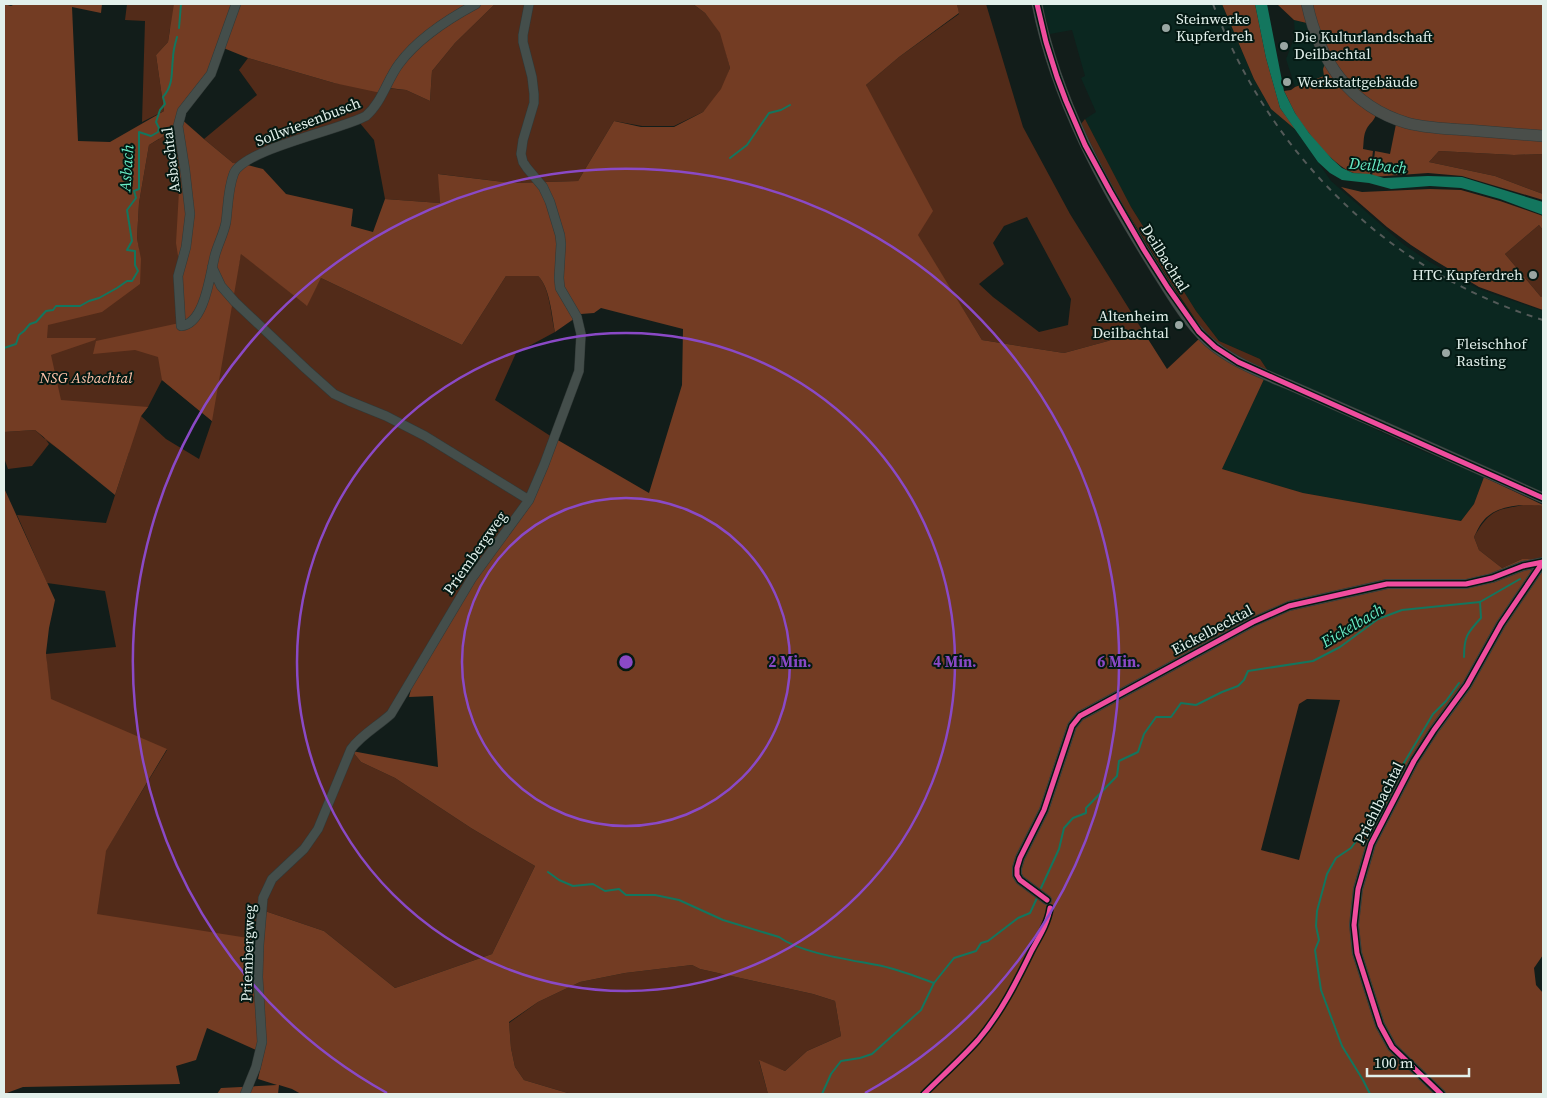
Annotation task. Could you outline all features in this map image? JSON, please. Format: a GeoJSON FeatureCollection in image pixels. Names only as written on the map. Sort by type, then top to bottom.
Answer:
{"type":"FeatureCollection","features":[{"type":"Feature","properties":{"kind":"main road"},"geometry":{"type":"LineString","coordinates":[[1307,4],[1315,33],[1331,66],[1350,90],[1372,108],[1393,118],[1422,126],[1543,136]]}},
{"type":"Feature","properties":{"kind":"street","name":"Asbachtal"},"geometry":{"type":"LineString","coordinates":[[181,326],[178,276],[186,247],[190,214],[178,126],[182,110],[211,74],[236,4]]}},
{"type":"Feature","properties":{"kind":"street","name":"Sollwiesenbusch"},"geometry":{"type":"LineString","coordinates":[[181,326],[190,324],[194,320],[207,290],[215,254],[225,226],[232,183],[237,169],[262,153],[366,116],[376,106],[393,73],[405,56],[440,26],[476,4]]}},
{"type":"Feature","properties":{"kind":"street","name":"Priembergweg"},"geometry":{"type":"LineString","coordinates":[[247,1090],[256,1067],[262,1042],[259,999],[259,945],[262,905],[266,889],[311,840],[318,829],[351,750],[359,740],[382,724],[392,714],[472,578],[529,500],[579,371],[581,334],[577,317],[560,288],[560,235],[550,202],[542,185],[527,168],[521,154],[523,140],[534,103],[532,77],[523,42],[529,4]]}},
{"type":"Feature","properties":{"kind":"street","name":"Deilbachtal"},"geometry":{"type":"LineString","coordinates":[[1036,4],[1057,77],[1085,146],[1144,250],[1199,332],[1215,347],[1238,362],[1543,498]]}},
{"type":"Feature","properties":{"kind":"street"},"geometry":{"type":"LineString","coordinates":[[212,267],[221,286],[235,302],[334,394],[386,416],[425,436],[529,500]]}},
{"type":"Feature","properties":{"kind":"street","name":"Eickelbecktal"},"geometry":{"type":"LineString","coordinates":[[1047,900],[1020,880],[1017,868],[1020,858],[1044,810],[1072,726],[1080,716],[1246,626],[1289,606],[1386,584],[1466,584],[1492,578],[1523,566],[1543,562]]}},
{"type":"Feature","properties":{"kind":"street","name":"Priehlbachtal"},"geometry":{"type":"LineString","coordinates":[[1441,1094],[1396,1052],[1380,1025],[1357,953],[1354,925],[1358,889],[1371,844],[1414,761],[1467,685],[1501,624],[1543,562]]}},
{"type":"Feature","properties":{"kind":"shaded area"},"geometry":{"type":"Polygon","coordinates":[[[4,4],[11,6],[15,4],[102,4],[101,13],[72,7],[78,141],[110,142],[164,111],[156,55],[168,42],[174,4],[495,4],[455,43],[432,71],[430,101],[406,90],[389,88],[381,93],[334,83],[248,58],[221,47],[210,73],[179,117],[233,163],[263,169],[286,194],[353,209],[351,226],[373,232],[385,199],[440,203],[438,174],[513,183],[578,181],[614,121],[641,127],[674,127],[703,112],[721,89],[730,68],[720,33],[705,13],[693,4],[957,4],[959,13],[899,57],[866,85],[933,211],[918,235],[982,340],[1064,353],[1108,341],[1141,328],[1167,369],[1201,337],[1265,377],[1222,469],[1303,493],[1461,521],[1474,504],[1484,477],[1543,505],[1512,506],[1496,511],[1483,522],[1474,537],[1479,550],[1502,568],[1522,559],[1541,559],[1543,562],[1543,955],[1534,968],[1536,985],[1543,993],[1543,1094],[768,1094],[759,1060],[785,1071],[807,1051],[841,1036],[835,1001],[813,994],[700,969],[692,965],[625,973],[580,982],[538,1002],[509,1022],[515,1067],[524,1080],[571,1094],[301,1094],[279,1085],[278,1094],[217,1094],[221,1088],[277,1085],[258,1079],[264,1052],[207,1028],[196,1060],[176,1066],[180,1084],[23,1087],[4,1094],[4,488],[55,600],[46,653],[51,699],[167,749],[106,851],[97,914],[248,938],[265,911],[324,931],[395,988],[492,954],[535,866],[471,828],[395,778],[361,762],[352,751],[438,767],[433,696],[409,697],[414,678],[465,593],[521,516],[556,439],[649,493],[682,385],[683,329],[601,308],[594,313],[581,314],[555,332],[548,295],[538,276],[506,276],[462,345],[321,278],[307,306],[241,254],[212,421],[162,380],[158,357],[135,350],[93,354],[96,341],[184,322],[181,275],[176,243],[179,191],[170,132],[149,145],[139,203],[137,238],[141,259],[140,284],[102,312],[48,325],[47,338],[96,338],[95,340],[51,355],[61,400],[148,407],[141,416],[115,495],[35,430],[4,432],[4,4]],[[1307,699],[1299,704],[1261,850],[1299,860],[1340,700],[1307,699]]]}},
{"type":"Feature","properties":{"kind":"shaded area"},"geometry":{"type":"Polygon","coordinates":[[[1042,4],[1222,4],[1254,79],[1271,109],[1296,130],[1331,181],[1403,244],[1428,261],[1479,289],[1543,311],[1543,495],[1268,371],[1260,359],[1219,341],[1196,311],[1118,184],[1085,119],[1096,112],[1081,78],[1085,76],[1072,30],[1050,34],[1042,4]]]}},
{"type":"Feature","properties":{"kind":"shaded area"},"geometry":{"type":"Polygon","coordinates":[[[1222,4],[1255,4],[1266,58],[1280,108],[1296,130],[1271,109],[1254,79],[1222,4]]]}},
{"type":"Feature","properties":{"kind":"shaded area"},"geometry":{"type":"Polygon","coordinates":[[[1255,4],[1267,4],[1284,91],[1295,113],[1309,133],[1342,168],[1353,173],[1370,174],[1384,178],[1462,177],[1543,202],[1543,215],[1500,199],[1461,188],[1430,186],[1391,189],[1369,183],[1342,180],[1330,173],[1318,162],[1280,108],[1266,58],[1255,4]]]}},
{"type":"Feature","properties":{"kind":"shaded area"},"geometry":{"type":"Polygon","coordinates":[[[1277,4],[1543,4],[1543,135],[1399,120],[1354,92],[1311,24],[1294,20],[1277,4]]]}},
{"type":"Feature","properties":{"kind":"shaded area"},"geometry":{"type":"Polygon","coordinates":[[[1294,20],[1311,24],[1326,61],[1324,76],[1295,87],[1286,59],[1295,36],[1294,20]]]}},
{"type":"Feature","properties":{"kind":"shaded area"},"geometry":{"type":"Polygon","coordinates":[[[1326,61],[1376,114],[1374,120],[1367,128],[1364,138],[1363,149],[1373,151],[1370,174],[1351,172],[1336,162],[1299,120],[1284,91],[1291,90],[1324,76],[1323,69],[1326,61]]]}},
{"type":"Feature","properties":{"kind":"shaded area"},"geometry":{"type":"Polygon","coordinates":[[[1396,124],[1543,140],[1543,154],[1514,155],[1439,151],[1429,162],[1495,176],[1543,194],[1543,200],[1462,176],[1428,173],[1372,177],[1375,151],[1390,154],[1396,124]]]}},
{"type":"Feature","properties":{"kind":"shaded area"},"geometry":{"type":"Polygon","coordinates":[[[1341,187],[1362,192],[1430,189],[1461,190],[1543,216],[1543,230],[1539,225],[1505,254],[1541,297],[1543,295],[1543,310],[1479,287],[1434,260],[1387,227],[1341,187]]]}},
{"type":"Feature","properties":{"kind":"shaded area"},"geometry":{"type":"Polygon","coordinates":[[[1265,377],[1406,444],[1484,477],[1474,504],[1461,521],[1303,493],[1222,469],[1265,377]]]}},
{"type":"Feature","properties":{"kind":"green space","name":"NSG Asbachtal"},"geometry":{"type":"Polygon","coordinates":[[[127,4],[235,4],[210,73],[180,110],[179,117],[233,172],[225,223],[218,241],[212,267],[213,275],[232,298],[241,253],[306,305],[321,278],[462,345],[506,276],[538,276],[548,295],[555,332],[516,353],[495,400],[552,437],[535,479],[519,513],[484,554],[444,618],[391,713],[361,736],[348,754],[352,751],[361,762],[395,778],[471,828],[535,866],[492,954],[395,988],[324,931],[265,911],[265,898],[272,884],[306,850],[321,829],[335,796],[346,759],[318,826],[302,848],[268,882],[261,895],[259,921],[247,940],[95,916],[105,852],[167,750],[50,701],[46,654],[116,647],[105,591],[47,583],[17,515],[106,523],[129,452],[119,447],[105,483],[46,440],[49,444],[32,466],[8,469],[4,458],[4,432],[35,430],[45,439],[36,423],[4,431],[4,349],[16,346],[28,332],[51,314],[56,313],[60,306],[67,310],[75,311],[100,301],[127,285],[136,282],[139,250],[137,238],[139,203],[149,145],[159,139],[162,117],[168,104],[172,85],[177,31],[170,29],[168,42],[156,55],[164,111],[142,122],[145,21],[125,20],[127,4]],[[162,380],[148,407],[141,416],[166,439],[199,459],[212,421],[162,380]]]}},
{"type":"Feature","properties":{"kind":"green space"},"geometry":{"type":"Polygon","coordinates":[[[495,4],[693,4],[705,13],[721,33],[730,68],[722,90],[703,112],[674,126],[642,126],[614,121],[578,181],[513,183],[439,174],[440,203],[385,199],[374,140],[359,122],[240,164],[233,163],[204,139],[257,95],[239,70],[248,58],[334,83],[406,90],[430,101],[432,71],[455,43],[495,4]]]}},
{"type":"Feature","properties":{"kind":"green space"},"geometry":{"type":"Polygon","coordinates":[[[957,4],[986,4],[1023,127],[1070,214],[1141,328],[1108,341],[1064,353],[982,340],[917,235],[866,85],[899,57],[959,14],[957,4]],[[1027,217],[1004,226],[993,243],[1004,264],[979,284],[1039,332],[1068,325],[1071,299],[1027,217]]]}},
{"type":"Feature","properties":{"kind":"green space"},"geometry":{"type":"Polygon","coordinates":[[[1085,119],[1131,207],[1196,311],[1219,341],[1260,359],[1268,371],[1240,358],[1217,344],[1202,329],[1113,189],[1081,124],[1085,119]]]}},
{"type":"Feature","properties":{"kind":"green space"},"geometry":{"type":"Polygon","coordinates":[[[1439,151],[1514,155],[1543,154],[1543,194],[1495,176],[1429,162],[1439,151]]]}},
{"type":"Feature","properties":{"kind":"green space","name":"HTC Kupferdreh"},"geometry":{"type":"Polygon","coordinates":[[[1539,225],[1543,230],[1543,295],[1541,297],[1505,254],[1539,225]]]}},
{"type":"Feature","properties":{"kind":"green space"},"geometry":{"type":"Polygon","coordinates":[[[1528,504],[1543,506],[1543,556],[1541,559],[1522,559],[1502,568],[1479,550],[1474,537],[1490,515],[1502,509],[1528,504]]]}},
{"type":"Feature","properties":{"kind":"green space"},"geometry":{"type":"Polygon","coordinates":[[[692,965],[700,969],[813,994],[835,1001],[841,1036],[807,1051],[785,1071],[759,1061],[768,1094],[571,1094],[524,1080],[515,1067],[509,1023],[538,1002],[580,982],[625,973],[692,965]]]}},
{"type":"Feature","properties":{"kind":"waterway","name":"Asbach"},"geometry":{"type":"LineString","coordinates":[[179,28],[181,4]]}},
{"type":"Feature","properties":{"kind":"waterway","name":"Asbach"},"geometry":{"type":"LineString","coordinates":[[4,348],[16,344],[19,335],[30,324],[36,322],[46,311],[53,310],[56,306],[80,306],[99,298],[127,281],[132,281],[138,271],[135,265],[135,251],[127,250],[132,241],[127,210],[136,198],[134,191],[139,189],[139,132],[151,136],[158,132],[159,128],[156,122],[160,110],[165,104],[163,97],[169,88],[177,37]]}},
{"type":"Feature","properties":{"kind":"waterway"},"geometry":{"type":"LineString","coordinates":[[730,158],[747,145],[769,113],[790,105]]}},
{"type":"Feature","properties":{"kind":"waterway","name":"Eickelbach"},"geometry":{"type":"LineString","coordinates":[[1041,888],[1059,849],[1064,828],[1073,818],[1086,813],[1086,808],[1117,776],[1119,761],[1138,752],[1144,734],[1156,717],[1171,717],[1181,703],[1196,705],[1238,686],[1244,680],[1248,671],[1313,661],[1340,647],[1378,619],[1402,610],[1480,602],[1520,579]]}},
{"type":"Feature","properties":{"kind":"waterway"},"geometry":{"type":"LineString","coordinates":[[1464,657],[1467,636],[1481,618],[1480,602]]}},
{"type":"Feature","properties":{"kind":"waterway"},"geometry":{"type":"LineString","coordinates":[[1370,1094],[1342,1046],[1321,990],[1315,950],[1319,940],[1316,926],[1317,911],[1327,874],[1336,858],[1351,848],[1363,832],[1433,714],[1446,701],[1459,683]]}},
{"type":"Feature","properties":{"kind":"waterway"},"geometry":{"type":"LineString","coordinates":[[548,872],[559,880],[573,886],[593,884],[605,891],[619,889],[626,895],[655,895],[679,900],[723,920],[779,937],[801,948],[828,956],[889,968],[934,983]]}},
{"type":"Feature","properties":{"kind":"waterway","name":"Eickelbach"},"geometry":{"type":"LineString","coordinates":[[822,1094],[831,1074],[841,1061],[872,1054],[921,1010],[934,983],[954,958],[976,951],[981,943],[988,941],[1018,918],[1030,913],[1037,898]]}},
{"type":"Feature","properties":{"kind":"railway"},"geometry":{"type":"LineString","coordinates":[[1213,4],[1237,59],[1267,111],[1302,158],[1341,201],[1385,239],[1434,271],[1486,299],[1543,320]]}},
{"type":"Feature","properties":{"kind":"cycle path"},"geometry":{"type":"LineString","coordinates":[[1037,4],[1057,77],[1085,145],[1144,250],[1199,332],[1215,347],[1238,362],[1543,498]]}},
{"type":"Feature","properties":{"kind":"cycle path"},"geometry":{"type":"LineString","coordinates":[[1047,900],[1020,880],[1017,875],[1017,868],[1020,858],[1044,810],[1072,726],[1080,716],[1253,622],[1289,606],[1387,584],[1466,584],[1492,578],[1523,566],[1543,562]]}},
{"type":"Feature","properties":{"kind":"cycle path"},"geometry":{"type":"LineString","coordinates":[[1441,1094],[1392,1047],[1380,1025],[1357,953],[1354,925],[1358,889],[1371,844],[1414,761],[1467,685],[1501,624],[1543,562]]}},
{"type":"Feature","properties":{"kind":"cycle path"},"geometry":{"type":"LineString","coordinates":[[924,1094],[972,1047],[994,1019],[1043,930],[1050,908]]}},
{"type":"Feature","properties":{"kind":"place","name":"Steinwerke Kupferdreh"},"geometry":{"type":"Point","coordinates":[1166,28]}},
{"type":"Feature","properties":{"kind":"place","name":"Die Kulturlandschaft Deilbachtal"},"geometry":{"type":"Point","coordinates":[1284,46]}},
{"type":"Feature","properties":{"kind":"place","name":"Werkstattgebäude"},"geometry":{"type":"Point","coordinates":[1287,82]}},
{"type":"Feature","properties":{"kind":"place","name":"HTC Kupferdreh"},"geometry":{"type":"Point","coordinates":[1533,275]}},
{"type":"Feature","properties":{"kind":"place","name":"Altenheim Deilbachtal"},"geometry":{"type":"Point","coordinates":[1179,325]}},
{"type":"Feature","properties":{"kind":"place","name":"Fleischhof Rasting"},"geometry":{"type":"Point","coordinates":[1446,353]}},
{"type":"Feature","properties":{"kind":"water label","name":"Deilbach"},"geometry":{"type":"Point","coordinates":[1378,165]}}]}
